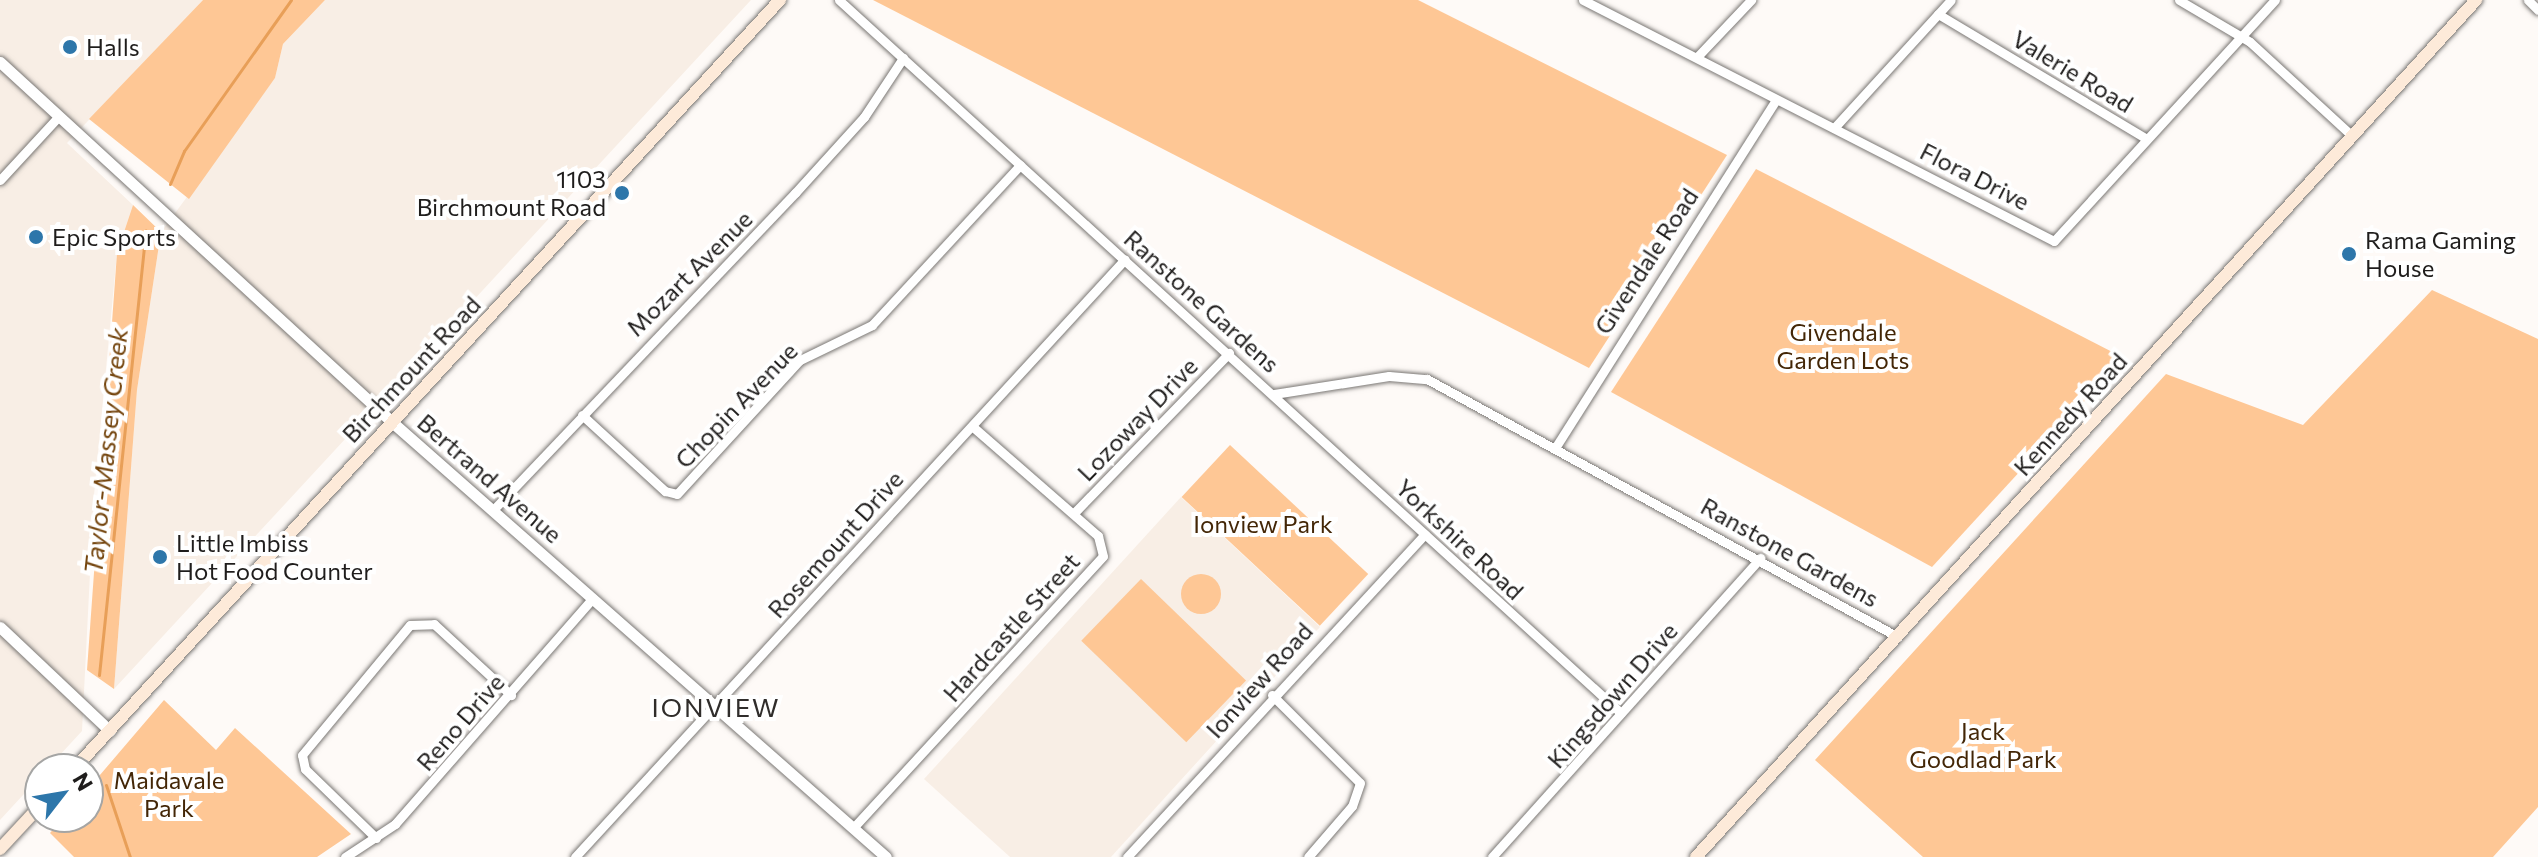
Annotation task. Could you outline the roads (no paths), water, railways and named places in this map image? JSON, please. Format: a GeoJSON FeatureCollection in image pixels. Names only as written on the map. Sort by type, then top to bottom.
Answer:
{"type":"FeatureCollection","features":[{"type":"Feature","properties":{"kind":"main road","name":"Birchmount Road"},"geometry":{"type":"LineString","coordinates":[[89,753],[780,0]]}},
{"type":"Feature","properties":{"kind":"main road","name":"Kennedy Road"},"geometry":{"type":"LineString","coordinates":[[1696,857],[2476,0]]}},
{"type":"Feature","properties":{"kind":"main road"},"geometry":{"type":"LineString","coordinates":[[0,849],[24,823]]}},
{"type":"Feature","properties":{"kind":"street","name":"Ranstone Gardens"},"geometry":{"type":"LineString","coordinates":[[839,0],[1274,394],[1411,376],[1450,389],[1898,637]]}},
{"type":"Feature","properties":{"kind":"street","name":"Flora Drive"},"geometry":{"type":"LineString","coordinates":[[1583,0],[2054,241],[2145,138],[2275,0]]}},
{"type":"Feature","properties":{"kind":"street"},"geometry":{"type":"LineString","coordinates":[[1697,57],[1751,0]]}},
{"type":"Feature","properties":{"kind":"street"},"geometry":{"type":"LineString","coordinates":[[1834,128],[1951,0]]}},
{"type":"Feature","properties":{"kind":"street"},"geometry":{"type":"LineString","coordinates":[[2179,0],[2241,36],[2351,135]]}},
{"type":"Feature","properties":{"kind":"street"},"geometry":{"type":"LineString","coordinates":[[2528,0],[2538,10]]}},
{"type":"Feature","properties":{"kind":"street","name":"Valerie Road"},"geometry":{"type":"LineString","coordinates":[[1938,14],[2145,138]]}},
{"type":"Feature","properties":{"kind":"street","name":"Mozart Avenue"},"geometry":{"type":"LineString","coordinates":[[493,510],[844,138],[903,58]]}},
{"type":"Feature","properties":{"kind":"street","name":"Bertrand Avenue"},"geometry":{"type":"LineString","coordinates":[[0,62],[392,422],[886,857]]}},
{"type":"Feature","properties":{"kind":"street","name":"Givendale Road"},"geometry":{"type":"LineString","coordinates":[[1555,448],[1776,100]]}},
{"type":"Feature","properties":{"kind":"street"},"geometry":{"type":"LineString","coordinates":[[0,180],[59,116]]}},
{"type":"Feature","properties":{"kind":"street","name":"Chopin Avenue"},"geometry":{"type":"LineString","coordinates":[[582,415],[665,491],[677,494],[800,360],[872,325],[1020,165]]}},
{"type":"Feature","properties":{"kind":"street","name":"Rosemount Drive"},"geometry":{"type":"LineString","coordinates":[[575,857],[1125,259]]}},
{"type":"Feature","properties":{"kind":"street","name":"Lozoway Drive"},"geometry":{"type":"LineString","coordinates":[[1074,513],[1229,353]]}},
{"type":"Feature","properties":{"kind":"street","name":"Yorkshire Road"},"geometry":{"type":"LineString","coordinates":[[1274,394],[1621,713]]}},
{"type":"Feature","properties":{"kind":"street","name":"Hardcastle Street"},"geometry":{"type":"LineString","coordinates":[[853,828],[1103,556],[1102,542],[1074,513],[972,426]]}},
{"type":"Feature","properties":{"kind":"street","name":"Ionview Road"},"geometry":{"type":"LineString","coordinates":[[1127,857],[1272,695],[1425,534]]}},
{"type":"Feature","properties":{"kind":"street","name":"Kingsdown Drive"},"geometry":{"type":"LineString","coordinates":[[1492,857],[1760,558]]}},
{"type":"Feature","properties":{"kind":"street","name":"Reno Drive"},"geometry":{"type":"LineString","coordinates":[[345,857],[376,838],[511,695],[593,598]]}},
{"type":"Feature","properties":{"kind":"street"},"geometry":{"type":"LineString","coordinates":[[376,838],[305,769],[302,755],[410,625],[434,624],[511,695]]}},
{"type":"Feature","properties":{"kind":"street"},"geometry":{"type":"LineString","coordinates":[[0,627],[110,731]]}},
{"type":"Feature","properties":{"kind":"street"},"geometry":{"type":"LineString","coordinates":[[1272,695],[1360,783],[1352,806],[1308,857]]}},
{"type":"Feature","properties":{"kind":"waterway","name":"Taylor-Massey Creek"},"geometry":{"type":"LineString","coordinates":[[170,184],[184,151],[291,0]]}},
{"type":"Feature","properties":{"kind":"waterway","name":"Taylor-Massey Creek"},"geometry":{"type":"LineString","coordinates":[[99,675],[146,230]]}},
{"type":"Feature","properties":{"kind":"waterway","name":"Taylor-Massey Creek"},"geometry":{"type":"LineString","coordinates":[[106,785],[130,857]]}},
{"type":"Feature","properties":{"kind":"place","name":"Halls"},"geometry":{"type":"Point","coordinates":[70,47]}},
{"type":"Feature","properties":{"kind":"place","name":"1103 Birchmount Road"},"geometry":{"type":"Point","coordinates":[622,193]}},
{"type":"Feature","properties":{"kind":"place","name":"Epic Sports"},"geometry":{"type":"Point","coordinates":[36,237]}},
{"type":"Feature","properties":{"kind":"place","name":"Rama Gaming House"},"geometry":{"type":"Point","coordinates":[2349,254]}},
{"type":"Feature","properties":{"kind":"place","name":"Little Imbiss Hot Food Counter"},"geometry":{"type":"Point","coordinates":[160,557]}},
{"type":"Feature","properties":{"kind":"district","name":"IONVIEW"},"geometry":{"type":"Point","coordinates":[716,707]}},
{"type":"Feature","properties":{"kind":"park label","name":"Givendale Garden Lots"},"geometry":{"type":"Point","coordinates":[1843,346]}},
{"type":"Feature","properties":{"kind":"park label","name":"Ionview Park"},"geometry":{"type":"Point","coordinates":[1263,524]}},
{"type":"Feature","properties":{"kind":"park label","name":"Jack Goodlad Park"},"geometry":{"type":"Point","coordinates":[1983,745]}},
{"type":"Feature","properties":{"kind":"park label","name":"Maidavale Park"},"geometry":{"type":"Point","coordinates":[169,794]}}]}
